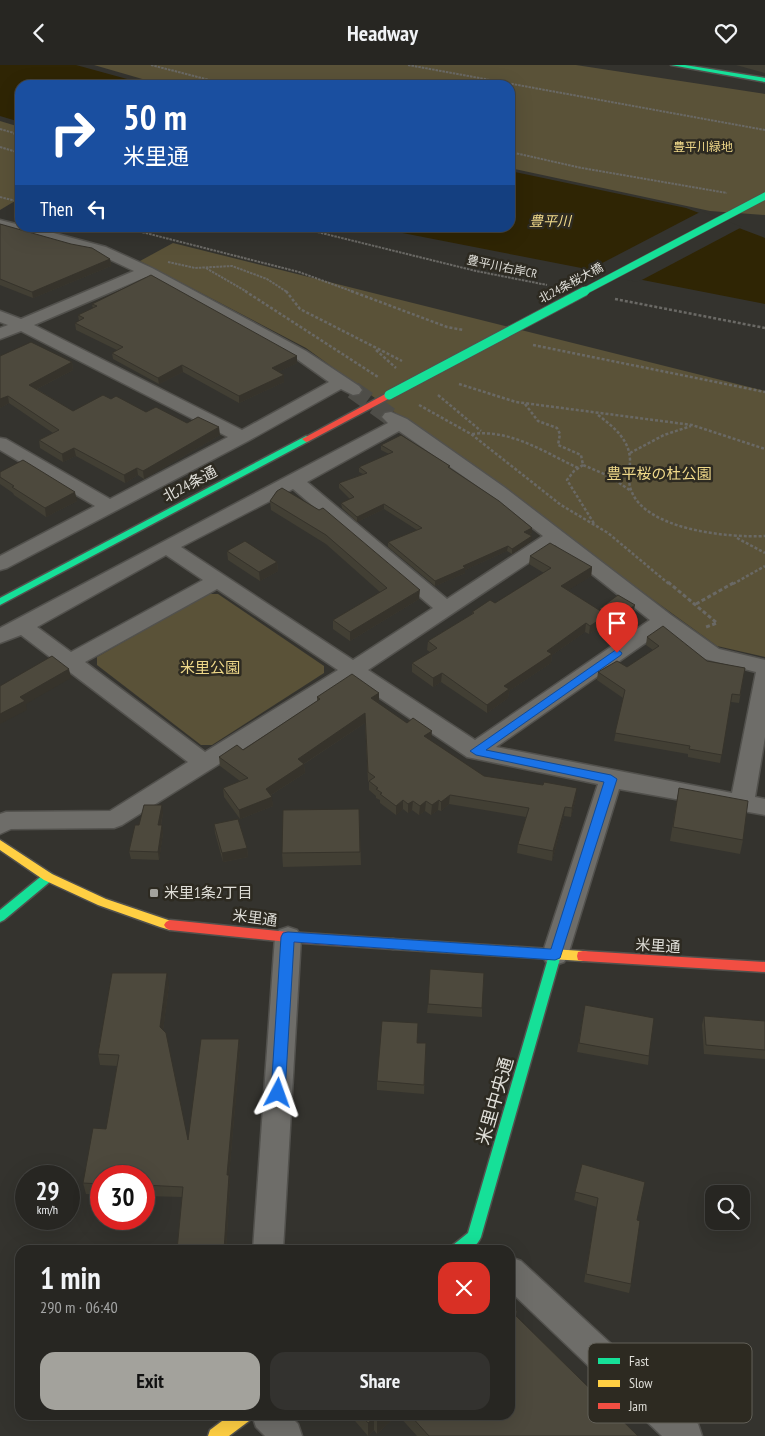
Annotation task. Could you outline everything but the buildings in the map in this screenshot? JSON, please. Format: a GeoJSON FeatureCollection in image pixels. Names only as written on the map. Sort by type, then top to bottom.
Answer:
{"type":"FeatureCollection","features":[{"type":"Feature","properties":{"kind":"street"},"geometry":{"type":"LineString","coordinates":[[674,65],[765,81]]}},
{"type":"Feature","properties":{"kind":"street","name":"北24条桜大橋"},"geometry":{"type":"LineString","coordinates":[[389,395],[765,196]]}},
{"type":"Feature","properties":{"kind":"street"},"geometry":{"type":"LineString","coordinates":[[0,224],[15,228]]}},
{"type":"Feature","properties":{"kind":"street"},"geometry":{"type":"LineString","coordinates":[[0,564],[242,437],[347,386],[300,354],[144,270],[100,250],[31,232]]}},
{"type":"Feature","properties":{"kind":"street"},"geometry":{"type":"LineString","coordinates":[[0,334],[144,270]]}},
{"type":"Feature","properties":{"kind":"street"},"geometry":{"type":"LineString","coordinates":[[0,316],[22,325],[242,437]]}},
{"type":"Feature","properties":{"kind":"street","name":"北24条通"},"geometry":{"type":"LineString","coordinates":[[2,601],[389,395]]}},
{"type":"Feature","properties":{"kind":"street"},"geometry":{"type":"LineString","coordinates":[[0,636],[23,626],[167,547],[295,481],[396,420],[496,491],[664,620],[712,654],[765,667]]}},
{"type":"Feature","properties":{"kind":"street"},"geometry":{"type":"LineString","coordinates":[[0,443],[110,507]]}},
{"type":"Feature","properties":{"kind":"street"},"geometry":{"type":"LineString","coordinates":[[295,481],[445,608]]}},
{"type":"Feature","properties":{"kind":"street"},"geometry":{"type":"LineString","coordinates":[[0,825],[6,821],[114,819],[353,669],[555,537]]}},
{"type":"Feature","properties":{"kind":"street"},"geometry":{"type":"LineString","coordinates":[[167,547],[476,751],[611,779],[765,807]]}},
{"type":"Feature","properties":{"kind":"street"},"geometry":{"type":"LineString","coordinates":[[71,661],[218,580]]}},
{"type":"Feature","properties":{"kind":"street"},"geometry":{"type":"LineString","coordinates":[[476,751],[664,620]]}},
{"type":"Feature","properties":{"kind":"street"},"geometry":{"type":"LineString","coordinates":[[23,626],[205,763]]}},
{"type":"Feature","properties":{"kind":"street"},"geometry":{"type":"LineString","coordinates":[[742,803],[765,674]]}},
{"type":"Feature","properties":{"kind":"street"},"geometry":{"type":"LineString","coordinates":[[555,955],[611,779]]}},
{"type":"Feature","properties":{"kind":"street","name":"米里通"},"geometry":{"type":"LineString","coordinates":[[0,844],[48,877],[102,902],[164,924],[288,937],[765,967]]}},
{"type":"Feature","properties":{"kind":"street"},"geometry":{"type":"LineString","coordinates":[[0,917],[48,877]]}},
{"type":"Feature","properties":{"kind":"street"},"geometry":{"type":"LineString","coordinates":[[268,1245],[288,937]]}},
{"type":"Feature","properties":{"kind":"street","name":"米里中央通"},"geometry":{"type":"LineString","coordinates":[[473,1245],[555,955]]}},
{"type":"Feature","properties":{"kind":"street"},"geometry":{"type":"LineString","coordinates":[[515,1276],[588,1344]]}},
{"type":"Feature","properties":{"kind":"street"},"geometry":{"type":"LineString","coordinates":[[216,1436],[237,1420]]}},
{"type":"Feature","properties":{"kind":"street"},"geometry":{"type":"LineString","coordinates":[[272,1420],[286,1436]]}},
{"type":"Feature","properties":{"kind":"street"},"geometry":{"type":"LineString","coordinates":[[672,1423],[686,1436]]}},
{"type":"Feature","properties":{"kind":"path"},"geometry":{"type":"LineString","coordinates":[[151,65],[210,80]]}},
{"type":"Feature","properties":{"kind":"path"},"geometry":{"type":"LineString","coordinates":[[408,65],[490,80]]}},
{"type":"Feature","properties":{"kind":"path"},"geometry":{"type":"LineString","coordinates":[[515,84],[765,130]]}},
{"type":"Feature","properties":{"kind":"path"},"geometry":{"type":"LineString","coordinates":[[0,129],[15,135]]}},
{"type":"Feature","properties":{"kind":"path"},"geometry":{"type":"LineString","coordinates":[[0,147],[15,152]]}},
{"type":"Feature","properties":{"kind":"path"},"geometry":{"type":"LineString","coordinates":[[515,153],[582,168],[734,195]]}},
{"type":"Feature","properties":{"kind":"path"},"geometry":{"type":"LineString","coordinates":[[0,197],[15,201]]}},
{"type":"Feature","properties":{"kind":"path"},"geometry":{"type":"LineString","coordinates":[[142,232],[299,272],[447,327],[466,331]]}},
{"type":"Feature","properties":{"kind":"path","name":"豊平川右岸CR"},"geometry":{"type":"LineString","coordinates":[[317,232],[476,271],[554,287]]}},
{"type":"Feature","properties":{"kind":"path"},"geometry":{"type":"LineString","coordinates":[[144,270],[163,261],[194,268],[232,266],[267,279],[287,292],[300,309],[402,361]]}},
{"type":"Feature","properties":{"kind":"path"},"geometry":{"type":"LineString","coordinates":[[205,268],[273,308],[378,377]]}},
{"type":"Feature","properties":{"kind":"path"},"geometry":{"type":"LineString","coordinates":[[612,298],[765,328]]}},
{"type":"Feature","properties":{"kind":"path"},"geometry":{"type":"LineString","coordinates":[[524,343],[765,392]]}},
{"type":"Feature","properties":{"kind":"path"},"geometry":{"type":"LineString","coordinates":[[372,346],[398,370]]}},
{"type":"Feature","properties":{"kind":"path"},"geometry":{"type":"LineString","coordinates":[[458,385],[524,403],[595,414],[692,425],[765,449]]}},
{"type":"Feature","properties":{"kind":"path"},"geometry":{"type":"LineString","coordinates":[[438,395],[482,431],[523,440],[553,458],[578,468]]}},
{"type":"Feature","properties":{"kind":"path"},"geometry":{"type":"LineString","coordinates":[[524,403],[530,415],[538,423],[557,428],[560,433],[558,445],[581,455],[582,465]]}},
{"type":"Feature","properties":{"kind":"path"},"geometry":{"type":"LineString","coordinates":[[417,404],[471,434],[560,505],[608,533],[717,623],[703,627],[707,632]]}},
{"type":"Feature","properties":{"kind":"path"},"geometry":{"type":"LineString","coordinates":[[595,414],[609,423],[623,437],[630,453],[631,491]]}},
{"type":"Feature","properties":{"kind":"path"},"geometry":{"type":"LineString","coordinates":[[630,453],[664,435],[692,425]]}},
{"type":"Feature","properties":{"kind":"path"},"geometry":{"type":"LineString","coordinates":[[471,434],[482,431]]}},
{"type":"Feature","properties":{"kind":"path"},"geometry":{"type":"LineString","coordinates":[[582,465],[567,480],[596,527]]}},
{"type":"Feature","properties":{"kind":"path"},"geometry":{"type":"LineString","coordinates":[[582,465],[609,476],[631,491],[638,502],[652,513],[715,535],[734,537],[765,536]]}},
{"type":"Feature","properties":{"kind":"path"},"geometry":{"type":"LineString","coordinates":[[609,476],[630,471]]}},
{"type":"Feature","properties":{"kind":"path"},"geometry":{"type":"LineString","coordinates":[[734,537],[765,553]]}},
{"type":"Feature","properties":{"kind":"path"},"geometry":{"type":"LineString","coordinates":[[696,604],[765,566]]}},
{"type":"Feature","properties":{"kind":"green space","name":"豊平川緑地"},"geometry":{"type":"Polygon","coordinates":[[[94,65],[576,65],[765,94],[765,215],[710,211],[515,169],[515,80],[146,80],[94,65]]]}},
{"type":"Feature","properties":{"kind":"green space"},"geometry":{"type":"Polygon","coordinates":[[[0,121],[15,126],[15,201],[0,210],[0,121]]]}},
{"type":"Feature","properties":{"kind":"green space","name":"豊平桜の杜公園"},"geometry":{"type":"Polygon","coordinates":[[[173,243],[765,391],[765,657],[717,646],[306,348],[140,261],[173,243]]]}},
{"type":"Feature","properties":{"kind":"green space","name":"米里公園"},"geometry":{"type":"Polygon","coordinates":[[[207,594],[218,594],[324,666],[324,673],[212,745],[201,745],[97,665],[97,657],[207,594]]]}},
{"type":"Feature","properties":{"kind":"water"},"geometry":{"type":"Polygon","coordinates":[[[0,65],[76,65],[131,80],[15,80],[15,120],[0,116],[0,65]]]}},
{"type":"Feature","properties":{"kind":"water","name":"豊平川"},"geometry":{"type":"Polygon","coordinates":[[[515,172],[686,208],[765,238],[765,304],[397,232],[515,232],[515,172]]]}},
{"type":"Feature","properties":{"kind":"pier"},"geometry":{"type":"Polygon","coordinates":[[[702,211],[742,227],[638,282],[585,272],[702,211]]]}},
{"type":"Feature","properties":{"kind":"tunnel"},"geometry":{"type":"LineString","coordinates":[[353,390],[391,417]]}},
{"type":"Feature","properties":{"kind":"traffic: fast"},"geometry":{"type":"LineString","coordinates":[[674,65],[765,80]]}},
{"type":"Feature","properties":{"kind":"traffic: fast"},"geometry":{"type":"LineString","coordinates":[[389,395],[765,196]]}},
{"type":"Feature","properties":{"kind":"traffic: fast"},"geometry":{"type":"LineString","coordinates":[[0,602],[306,439]]}},
{"type":"Feature","properties":{"kind":"traffic: fast"},"geometry":{"type":"LineString","coordinates":[[0,917],[48,877]]}},
{"type":"Feature","properties":{"kind":"traffic: fast"},"geometry":{"type":"LineString","coordinates":[[464,1245],[474,1237],[555,955]]}},
{"type":"Feature","properties":{"kind":"traffic: slow"},"geometry":{"type":"LineString","coordinates":[[0,844],[48,877],[102,902],[170,925]]}},
{"type":"Feature","properties":{"kind":"traffic: slow"},"geometry":{"type":"LineString","coordinates":[[393,944],[583,956]]}},
{"type":"Feature","properties":{"kind":"traffic: slow"},"geometry":{"type":"LineString","coordinates":[[216,1436],[237,1420]]}},
{"type":"Feature","properties":{"kind":"traffic: jam"},"geometry":{"type":"LineString","coordinates":[[306,439],[389,395]]}},
{"type":"Feature","properties":{"kind":"traffic: jam"},"geometry":{"type":"LineString","coordinates":[[170,925],[288,937],[393,944]]}},
{"type":"Feature","properties":{"kind":"traffic: jam"},"geometry":{"type":"LineString","coordinates":[[583,956],[765,967]]}},
{"type":"Feature","properties":{"kind":"place","name":"米里1条2丁目"},"geometry":{"type":"Point","coordinates":[154,893]}},
{"type":"Feature","properties":{"kind":"route"},"geometry":{"type":"LineString","coordinates":[[278,1093],[288,937],[555,955],[611,779],[476,751],[617,653]]}}]}
